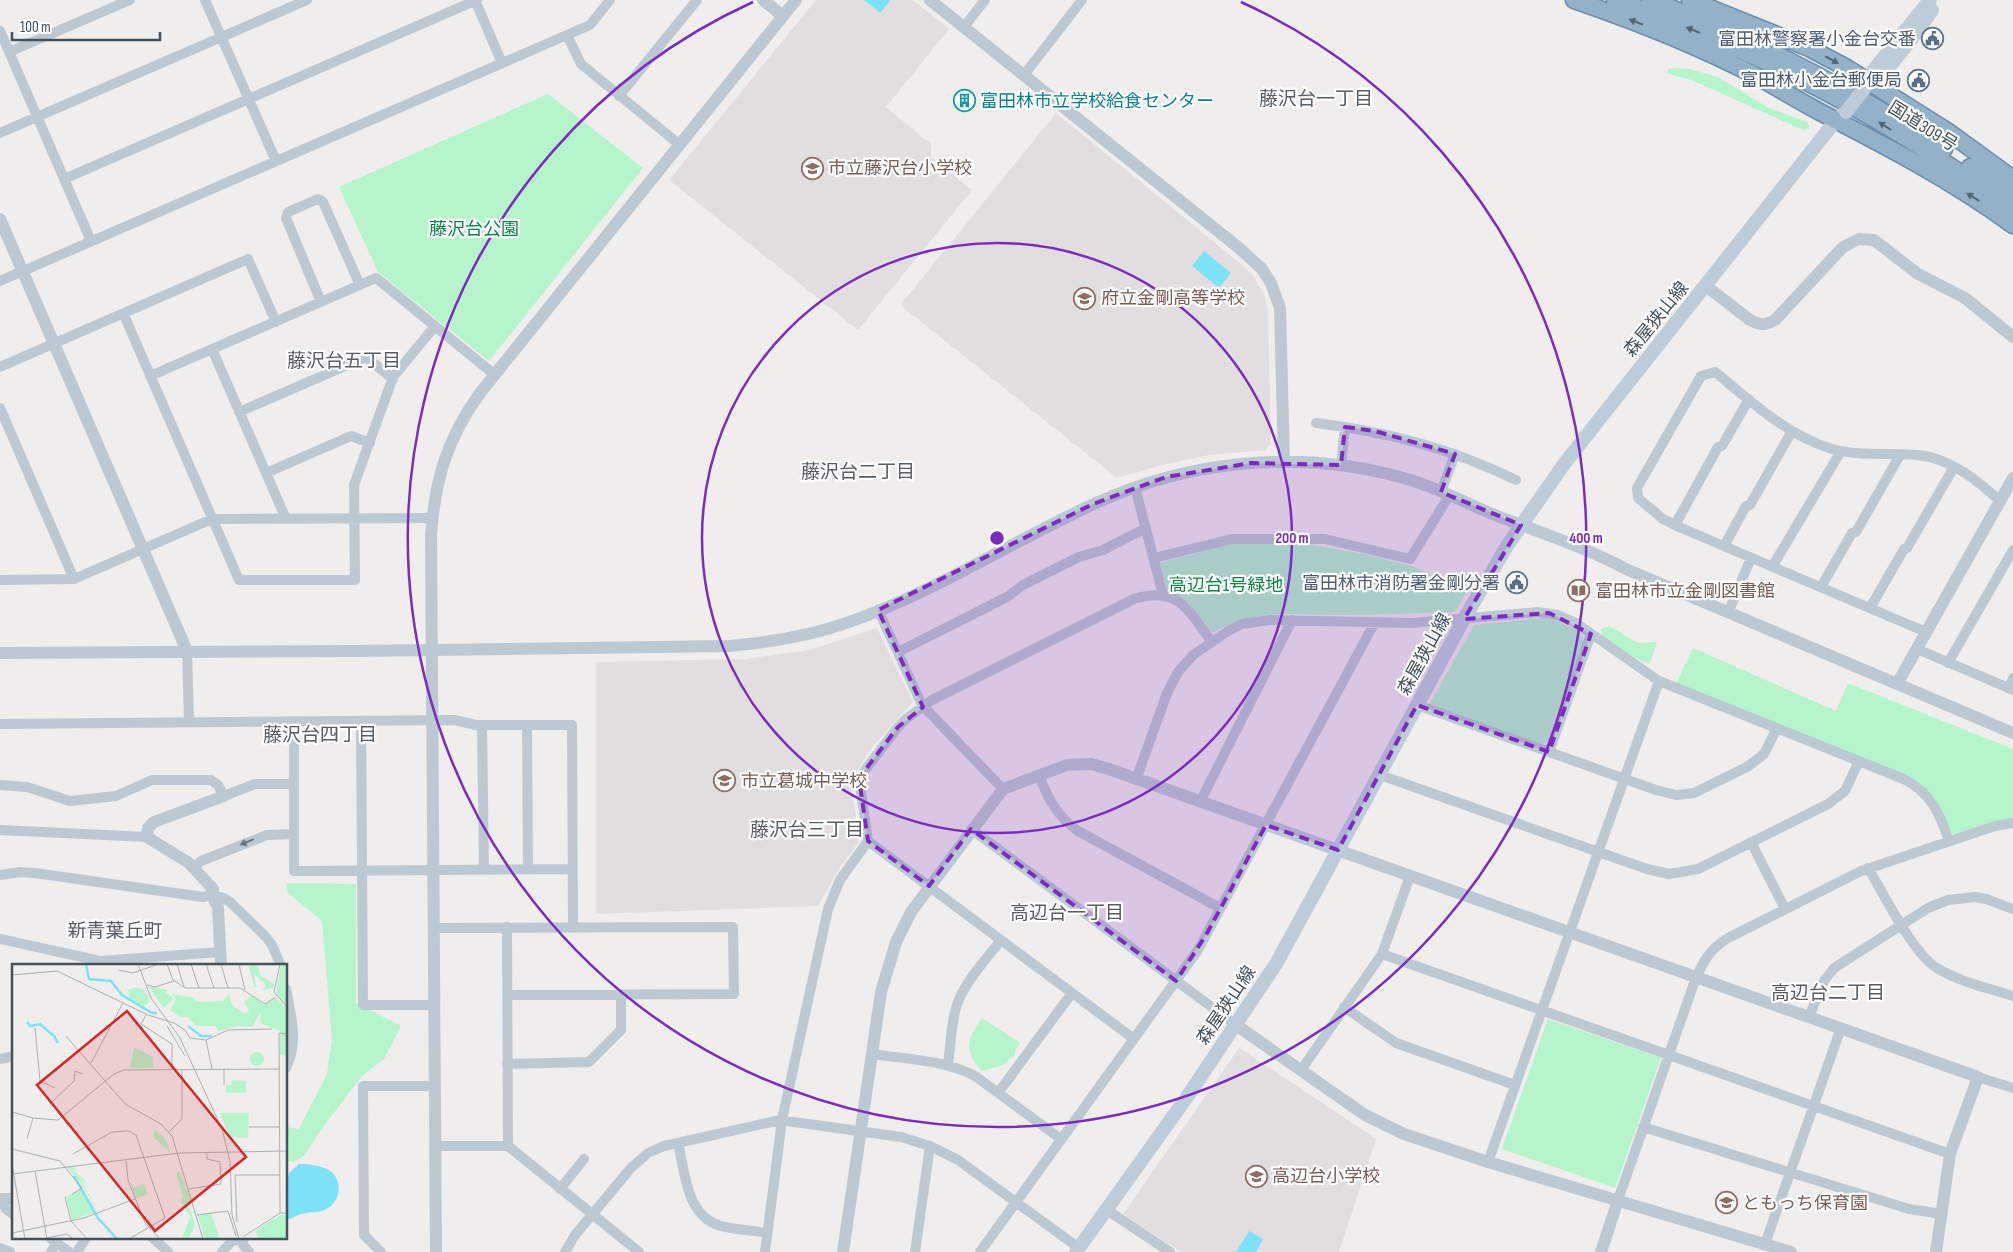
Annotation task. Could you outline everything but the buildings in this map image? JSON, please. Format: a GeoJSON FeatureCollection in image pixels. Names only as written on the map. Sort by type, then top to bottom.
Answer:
{"type":"FeatureCollection","features":[{"type":"Feature","properties":{"kind":"highway"},"geometry":{"type":"LineString","coordinates":[[1574,0],[1644,25],[1698,48],[1841,116],[2013,225]]}},
{"type":"Feature","properties":{"kind":"highway","name":"国道309号"},"geometry":{"type":"LineString","coordinates":[[1615,0],[1734,47],[1866,113],[1975,183],[2013,211]]}},
{"type":"Feature","properties":{"kind":"highway","name":"国道309号"},"geometry":{"type":"LineString","coordinates":[[1650,0],[1770,51],[1862,98],[2013,196]]}},
{"type":"Feature","properties":{"kind":"highway"},"geometry":{"type":"LineString","coordinates":[[1690,0],[1809,48],[1867,85],[1947,131],[2013,179]]}},
{"type":"Feature","properties":{"kind":"main road","name":"森屋狭山線"},"geometry":{"type":"LineString","coordinates":[[1867,85],[1873,70],[1930,0]]}},
{"type":"Feature","properties":{"kind":"main road","name":"森屋狭山線"},"geometry":{"type":"LineString","coordinates":[[1078,1250],[1236,1025],[1276,964],[1464,619],[1521,525],[1564,464],[1841,116],[1867,85],[1883,75],[1917,32],[1939,0]]}},
{"type":"Feature","properties":{"kind":"street"},"geometry":{"type":"LineString","coordinates":[[9,52],[130,0]]}},
{"type":"Feature","properties":{"kind":"street"},"geometry":{"type":"LineString","coordinates":[[205,0],[276,161]]}},
{"type":"Feature","properties":{"kind":"street"},"geometry":{"type":"LineString","coordinates":[[0,133],[307,0]]}},
{"type":"Feature","properties":{"kind":"street"},"geometry":{"type":"LineString","coordinates":[[64,179],[476,0],[502,63]]}},
{"type":"Feature","properties":{"kind":"street"},"geometry":{"type":"LineString","coordinates":[[0,281],[590,25],[610,0]]}},
{"type":"Feature","properties":{"kind":"street"},"geometry":{"type":"LineString","coordinates":[[619,96],[697,0]]}},
{"type":"Feature","properties":{"kind":"street"},"geometry":{"type":"LineString","coordinates":[[763,0],[783,16]]}},
{"type":"Feature","properties":{"kind":"street"},"geometry":{"type":"LineString","coordinates":[[436,1252],[432,518],[439,476],[451,440],[464,415],[796,0]]}},
{"type":"Feature","properties":{"kind":"street"},"geometry":{"type":"LineString","coordinates":[[930,0],[1240,248],[1262,269],[1276,294],[1280,308],[1284,462]]}},
{"type":"Feature","properties":{"kind":"street"},"geometry":{"type":"LineString","coordinates":[[964,27],[985,0]]}},
{"type":"Feature","properties":{"kind":"street"},"geometry":{"type":"LineString","coordinates":[[1024,75],[1082,0]]}},
{"type":"Feature","properties":{"kind":"street"},"geometry":{"type":"LineString","coordinates":[[0,31],[91,241]]}},
{"type":"Feature","properties":{"kind":"street"},"geometry":{"type":"LineString","coordinates":[[567,35],[581,64],[680,145]]}},
{"type":"Feature","properties":{"kind":"street"},"geometry":{"type":"LineString","coordinates":[[322,302],[286,218],[288,212],[318,199],[323,202],[360,286]]}},
{"type":"Feature","properties":{"kind":"street"},"geometry":{"type":"LineString","coordinates":[[0,219],[187,651],[189,722]]}},
{"type":"Feature","properties":{"kind":"street"},"geometry":{"type":"LineString","coordinates":[[1706,286],[1750,320],[1765,325],[1776,319],[1844,247],[1851,242],[1866,238],[1881,244],[1929,281],[1965,298],[2013,337]]}},
{"type":"Feature","properties":{"kind":"street"},"geometry":{"type":"LineString","coordinates":[[0,367],[248,260],[276,322]]}},
{"type":"Feature","properties":{"kind":"street"},"geometry":{"type":"LineString","coordinates":[[150,376],[376,278],[495,375]]}},
{"type":"Feature","properties":{"kind":"street"},"geometry":{"type":"LineString","coordinates":[[124,315],[239,580],[356,580],[354,485],[393,379],[435,326]]}},
{"type":"Feature","properties":{"kind":"street"},"geometry":{"type":"LineString","coordinates":[[212,349],[286,519]]}},
{"type":"Feature","properties":{"kind":"street"},"geometry":{"type":"LineString","coordinates":[[239,412],[366,357],[393,379]]}},
{"type":"Feature","properties":{"kind":"street"},"geometry":{"type":"LineString","coordinates":[[1926,632],[1674,525],[1663,519],[1638,498],[1637,488],[1701,376],[1715,372],[1792,432],[1814,442],[1841,451],[1873,455],[1920,455],[1932,458],[1954,467],[1982,484],[2000,501]]}},
{"type":"Feature","properties":{"kind":"street"},"geometry":{"type":"LineString","coordinates":[[1674,525],[1718,447],[1722,446],[1749,399]]}},
{"type":"Feature","properties":{"kind":"street"},"geometry":{"type":"LineString","coordinates":[[0,408],[74,579]]}},
{"type":"Feature","properties":{"kind":"street"},"geometry":{"type":"LineString","coordinates":[[1316,423],[1376,431],[1454,454],[1516,480]]}},
{"type":"Feature","properties":{"kind":"street"},"geometry":{"type":"LineString","coordinates":[[1341,465],[1345,427]]}},
{"type":"Feature","properties":{"kind":"street"},"geometry":{"type":"LineString","coordinates":[[1724,546],[1746,506],[1750,505],[1792,432]]}},
{"type":"Feature","properties":{"kind":"street"},"geometry":{"type":"LineString","coordinates":[[266,473],[351,436],[370,443]]}},
{"type":"Feature","properties":{"kind":"street"},"geometry":{"type":"LineString","coordinates":[[1772,567],[1841,451]]}},
{"type":"Feature","properties":{"kind":"street"},"geometry":{"type":"LineString","coordinates":[[1154,558],[1232,539],[1325,539],[1410,559],[1445,494],[1454,454]]}},
{"type":"Feature","properties":{"kind":"street"},"geometry":{"type":"LineString","coordinates":[[1821,587],[1852,533],[1856,532],[1900,455]]}},
{"type":"Feature","properties":{"kind":"street"},"geometry":{"type":"LineString","coordinates":[[0,653],[730,646],[792,638],[822,630],[878,610],[930,586],[1092,504],[1135,487],[1166,477],[1206,468],[1251,463],[1284,462],[1341,465],[1408,479],[1593,553],[1728,613],[2013,733]]}},
{"type":"Feature","properties":{"kind":"street"},"geometry":{"type":"LineString","coordinates":[[1870,608],[1904,549],[1908,548],[1954,467]]}},
{"type":"Feature","properties":{"kind":"street"},"geometry":{"type":"LineString","coordinates":[[1897,684],[2013,478]]}},
{"type":"Feature","properties":{"kind":"street"},"geometry":{"type":"LineString","coordinates":[[1135,487],[1163,595]]}},
{"type":"Feature","properties":{"kind":"street"},"geometry":{"type":"LineString","coordinates":[[0,580],[74,579],[212,519],[432,518]]}},
{"type":"Feature","properties":{"kind":"street"},"geometry":{"type":"LineString","coordinates":[[898,652],[1007,597],[1031,581],[1080,557],[1103,550],[1146,528]]}},
{"type":"Feature","properties":{"kind":"street"},"geometry":{"type":"LineString","coordinates":[[1948,663],[2013,550]]}},
{"type":"Feature","properties":{"kind":"street"},"geometry":{"type":"LineString","coordinates":[[1728,613],[1752,558]]}},
{"type":"Feature","properties":{"kind":"street"},"geometry":{"type":"LineString","coordinates":[[765,1252],[782,1120],[828,908],[840,880],[868,841],[859,778],[898,727],[923,706],[1134,599],[1157,594],[1177,601],[1189,611],[1212,642]]}},
{"type":"Feature","properties":{"kind":"street"},"geometry":{"type":"LineString","coordinates":[[878,610],[923,706],[1003,789]]}},
{"type":"Feature","properties":{"kind":"street"},"geometry":{"type":"LineString","coordinates":[[1136,780],[1172,681],[1185,663],[1212,642],[1242,624],[1269,620],[1412,623],[1538,612],[1567,618],[1659,681],[1906,780],[1922,791],[1936,807],[1949,841]]}},
{"type":"Feature","properties":{"kind":"street"},"geometry":{"type":"LineString","coordinates":[[1200,802],[1292,620]]}},
{"type":"Feature","properties":{"kind":"street"},"geometry":{"type":"LineString","coordinates":[[980,1252],[1198,950],[1375,622]]}},
{"type":"Feature","properties":{"kind":"street"},"geometry":{"type":"LineString","coordinates":[[1549,752],[1591,634]]}},
{"type":"Feature","properties":{"kind":"street"},"geometry":{"type":"LineString","coordinates":[[1917,649],[1948,663],[2012,686]]}},
{"type":"Feature","properties":{"kind":"street"},"geometry":{"type":"LineString","coordinates":[[1488,1162],[1659,681]]}},
{"type":"Feature","properties":{"kind":"street"},"geometry":{"type":"LineString","coordinates":[[1417,705],[1676,795],[1694,793],[1757,761],[1770,745],[1776,728]]}},
{"type":"Feature","properties":{"kind":"street"},"geometry":{"type":"LineString","coordinates":[[0,724],[454,720],[482,725],[572,725],[573,926]]}},
{"type":"Feature","properties":{"kind":"street"},"geometry":{"type":"LineString","coordinates":[[361,721],[363,1005],[435,1005]]}},
{"type":"Feature","properties":{"kind":"street"},"geometry":{"type":"LineString","coordinates":[[294,722],[294,871],[572,869]]}},
{"type":"Feature","properties":{"kind":"street"},"geometry":{"type":"LineString","coordinates":[[482,725],[484,870]]}},
{"type":"Feature","properties":{"kind":"street"},"geometry":{"type":"LineString","coordinates":[[527,725],[528,869]]}},
{"type":"Feature","properties":{"kind":"street"},"geometry":{"type":"LineString","coordinates":[[1380,775],[1658,873],[1679,874],[1698,869],[1838,797],[1848,785],[1859,761]]}},
{"type":"Feature","properties":{"kind":"street"},"geometry":{"type":"LineString","coordinates":[[843,1252],[880,992],[889,959],[903,926],[929,886],[1003,789],[1067,765],[1080,763],[1100,766],[1569,933],[2013,1088]]}},
{"type":"Feature","properties":{"kind":"street"},"geometry":{"type":"LineString","coordinates":[[1039,775],[1048,799],[1066,822],[1220,908]]}},
{"type":"Feature","properties":{"kind":"street"},"geometry":{"type":"LineString","coordinates":[[0,785],[27,787],[70,801],[116,796],[152,780],[206,779],[218,785],[224,796]]}},
{"type":"Feature","properties":{"kind":"street"},"geometry":{"type":"LineString","coordinates":[[147,838],[148,828],[154,822],[255,784],[294,784]]}},
{"type":"Feature","properties":{"kind":"street"},"geometry":{"type":"LineString","coordinates":[[1601,1252],[1696,977],[1708,953],[1719,943],[1868,868],[1995,826],[2013,823]]}},
{"type":"Feature","properties":{"kind":"street"},"geometry":{"type":"LineString","coordinates":[[971,829],[1236,1025],[1365,1115],[1383,1125],[1488,1162],[1791,1252]]}},
{"type":"Feature","properties":{"kind":"street"},"geometry":{"type":"LineString","coordinates":[[0,830],[147,838],[193,868],[213,888],[212,895],[218,907],[221,964]]}},
{"type":"Feature","properties":{"kind":"street"},"geometry":{"type":"LineString","coordinates":[[193,868],[201,861],[267,834],[294,834]]}},
{"type":"Feature","properties":{"kind":"street"},"geometry":{"type":"LineString","coordinates":[[868,841],[1134,1039]]}},
{"type":"Feature","properties":{"kind":"street"},"geometry":{"type":"LineString","coordinates":[[1751,842],[1785,909]]}},
{"type":"Feature","properties":{"kind":"street"},"geometry":{"type":"LineString","coordinates":[[1868,868],[1922,956],[1938,969],[2013,996]]}},
{"type":"Feature","properties":{"kind":"street"},"geometry":{"type":"LineString","coordinates":[[0,875],[20,872],[35,873],[203,897],[212,895],[224,898],[266,937],[272,945],[280,964]]}},
{"type":"Feature","properties":{"kind":"street"},"geometry":{"type":"LineString","coordinates":[[1301,1070],[1382,954],[1410,876]]}},
{"type":"Feature","properties":{"kind":"street"},"geometry":{"type":"LineString","coordinates":[[1809,1017],[1824,981],[1834,968],[1937,903],[1957,898],[1975,897],[2013,909]]}},
{"type":"Feature","properties":{"kind":"street"},"geometry":{"type":"LineString","coordinates":[[435,928],[573,926],[733,927],[734,994],[507,995]]}},
{"type":"Feature","properties":{"kind":"street"},"geometry":{"type":"LineString","coordinates":[[506,927],[508,1146]]}},
{"type":"Feature","properties":{"kind":"street"},"geometry":{"type":"LineString","coordinates":[[0,939],[110,963],[165,961],[220,952]]}},
{"type":"Feature","properties":{"kind":"street"},"geometry":{"type":"LineString","coordinates":[[948,1065],[955,1012],[964,988],[1001,940]]}},
{"type":"Feature","properties":{"kind":"street"},"geometry":{"type":"LineString","coordinates":[[1382,954],[1950,1154]]}},
{"type":"Feature","properties":{"kind":"street"},"geometry":{"type":"LineString","coordinates":[[998,1093],[1072,993]]}},
{"type":"Feature","properties":{"kind":"street"},"geometry":{"type":"LineString","coordinates":[[508,1064],[589,1062],[621,1030],[621,994]]}},
{"type":"Feature","properties":{"kind":"street"},"geometry":{"type":"LineString","coordinates":[[288,1000],[294,1032],[293,1048],[288,1062]]}},
{"type":"Feature","properties":{"kind":"street"},"geometry":{"type":"LineString","coordinates":[[1344,1007],[1396,1043],[1515,1085]]}},
{"type":"Feature","properties":{"kind":"street"},"geometry":{"type":"LineString","coordinates":[[1765,1244],[1841,1028]]}},
{"type":"Feature","properties":{"kind":"street"},"geometry":{"type":"LineString","coordinates":[[871,1054],[948,1065],[975,1076],[1061,1139]]}},
{"type":"Feature","properties":{"kind":"street"},"geometry":{"type":"LineString","coordinates":[[1936,1252],[1950,1154],[1978,1076]]}},
{"type":"Feature","properties":{"kind":"street"},"geometry":{"type":"LineString","coordinates":[[381,1252],[364,1235],[363,1086],[435,1086]]}},
{"type":"Feature","properties":{"kind":"street"},"geometry":{"type":"LineString","coordinates":[[565,1252],[575,1235],[592,1214],[631,1168],[648,1153],[678,1143],[782,1120],[901,1137],[930,1146],[958,1160],[1078,1250]]}},
{"type":"Feature","properties":{"kind":"street"},"geometry":{"type":"LineString","coordinates":[[1643,1127],[1909,1209],[1942,1214]]}},
{"type":"Feature","properties":{"kind":"street"},"geometry":{"type":"LineString","coordinates":[[678,1143],[692,1201],[698,1212],[708,1221],[720,1226],[767,1232]]}},
{"type":"Feature","properties":{"kind":"street"},"geometry":{"type":"LineString","coordinates":[[436,1146],[508,1146],[639,1252]]}},
{"type":"Feature","properties":{"kind":"street"},"geometry":{"type":"LineString","coordinates":[[915,1252],[930,1146]]}},
{"type":"Feature","properties":{"kind":"street"},"geometry":{"type":"LineString","coordinates":[[560,1189],[584,1159]]}},
{"type":"Feature","properties":{"kind":"street"},"geometry":{"type":"LineString","coordinates":[[0,1199],[6,1209],[12,1214]]}},
{"type":"Feature","properties":{"kind":"street"},"geometry":{"type":"LineString","coordinates":[[1107,1210],[1170,1252]]}},
{"type":"Feature","properties":{"kind":"street"},"geometry":{"type":"LineString","coordinates":[[52,1252],[54,1240],[70,1252]]}},
{"type":"Feature","properties":{"kind":"street"},"geometry":{"type":"LineString","coordinates":[[77,1252],[85,1240]]}},
{"type":"Feature","properties":{"kind":"street"},"geometry":{"type":"LineString","coordinates":[[222,1252],[232,1241],[237,1240]]}},
{"type":"Feature","properties":{"kind":"street"},"geometry":{"type":"LineString","coordinates":[[242,1240],[243,1245],[249,1252]]}},
{"type":"Feature","properties":{"kind":"street"},"geometry":{"type":"LineString","coordinates":[[150,1241],[168,1252]]}},
{"type":"Feature","properties":{"kind":"street"},"geometry":{"type":"LineString","coordinates":[[0,1248],[10,1252]]}},
{"type":"Feature","properties":{"kind":"highlighted area"},"geometry":{"type":"Polygon","coordinates":[[[1345,427],[1375,431],[1455,454],[1441,492],[1521,525],[1464,619],[1549,613],[1591,634],[1549,752],[1417,705],[1338,850],[1266,825],[1206,935],[1176,981],[971,829],[929,886],[868,841],[859,778],[898,727],[923,707],[878,610],[1093,504],[1166,477],[1251,463],[1341,465],[1345,427]]]}},
{"type":"Feature","properties":{"kind":"shaded area","name":"市立藤沢台小学校"},"geometry":{"type":"Polygon","coordinates":[[[816,0],[913,0],[949,29],[886,107],[931,144],[931,157],[972,190],[858,330],[669,180],[816,0]]]}},
{"type":"Feature","properties":{"kind":"shaded area","name":"府立金剛高等学校"},"geometry":{"type":"Polygon","coordinates":[[[1056,113],[1241,264],[1254,277],[1264,294],[1268,310],[1271,444],[1265,450],[1209,455],[1158,466],[1117,478],[905,309],[902,303],[1056,113]]]}},
{"type":"Feature","properties":{"kind":"shaded area","name":"市立葛城中学校"},"geometry":{"type":"Polygon","coordinates":[[[877,628],[913,702],[873,746],[857,771],[852,792],[859,842],[840,867],[818,906],[596,914],[596,662],[745,659],[809,650],[877,628]]]}},
{"type":"Feature","properties":{"kind":"shaded area","name":"高辺台小学校"},"geometry":{"type":"Polygon","coordinates":[[[1239,1048],[1376,1139],[1339,1252],[1181,1252],[1123,1214],[1239,1048]]]}},
{"type":"Feature","properties":{"kind":"green space"},"geometry":{"type":"Polygon","coordinates":[[[1668,69],[1690,69],[1718,77],[1767,107],[1807,122],[1810,128],[1803,130],[1694,81],[1667,73],[1668,69]]]}},
{"type":"Feature","properties":{"kind":"green space","name":"藤沢台公園"},"geometry":{"type":"Polygon","coordinates":[[[548,94],[643,168],[489,361],[378,272],[339,187],[548,94]]]}},
{"type":"Feature","properties":{"kind":"green space","name":"高辺台1号緑地"},"geometry":{"type":"Polygon","coordinates":[[[1233,543],[1312,545],[1363,554],[1414,567],[1467,591],[1455,612],[1257,616],[1227,625],[1213,633],[1189,603],[1168,592],[1160,563],[1233,543]]]}},
{"type":"Feature","properties":{"kind":"green space"},"geometry":{"type":"Polygon","coordinates":[[[1543,618],[1555,620],[1580,632],[1583,641],[1547,741],[1540,745],[1429,705],[1474,625],[1543,618]]]}},
{"type":"Feature","properties":{"kind":"green space"},"geometry":{"type":"Polygon","coordinates":[[[1609,626],[1638,643],[1657,642],[1650,664],[1613,645],[1602,636],[1601,629],[1609,626]]]}},
{"type":"Feature","properties":{"kind":"green space"},"geometry":{"type":"Polygon","coordinates":[[[1693,648],[1836,711],[1848,683],[2013,749],[2013,820],[1953,835],[1934,798],[1919,783],[1676,684],[1693,648]]]}},
{"type":"Feature","properties":{"kind":"green space"},"geometry":{"type":"Polygon","coordinates":[[[286,883],[356,884],[356,1003],[401,1026],[384,1059],[362,1076],[320,1131],[304,1156],[293,1162],[288,1161],[288,1127],[299,1129],[327,1074],[332,1040],[322,921],[288,893],[286,883]]]}},
{"type":"Feature","properties":{"kind":"green space"},"geometry":{"type":"Polygon","coordinates":[[[982,1018],[1020,1043],[1015,1050],[1015,1055],[1003,1065],[982,1071],[972,1057],[969,1045],[973,1032],[982,1018]]]}},
{"type":"Feature","properties":{"kind":"green space"},"geometry":{"type":"Polygon","coordinates":[[[1548,1019],[1661,1058],[1615,1188],[1502,1149],[1548,1019]]]}},
{"type":"Feature","properties":{"kind":"water"},"geometry":{"type":"Polygon","coordinates":[[[864,0],[891,0],[880,13],[864,0]]]}},
{"type":"Feature","properties":{"kind":"water"},"geometry":{"type":"Polygon","coordinates":[[[1204,251],[1231,273],[1219,288],[1192,266],[1204,251]]]}},
{"type":"Feature","properties":{"kind":"water"},"geometry":{"type":"Polygon","coordinates":[[[299,1164],[327,1169],[336,1177],[338,1182],[338,1194],[333,1204],[325,1210],[288,1218],[289,1173],[299,1164]]]}},
{"type":"Feature","properties":{"kind":"water"},"geometry":{"type":"Polygon","coordinates":[[[1249,1231],[1263,1239],[1256,1252],[1236,1252],[1249,1231]]]}},
{"type":"Feature","properties":{"kind":"place","name":"富田林警察署小金台交番"},"geometry":{"type":"Point","coordinates":[1932,39]}},
{"type":"Feature","properties":{"kind":"place","name":"富田林小金台郵便局"},"geometry":{"type":"Point","coordinates":[1918,80]}},
{"type":"Feature","properties":{"kind":"place","name":"富田林市立学校給食センター"},"geometry":{"type":"Point","coordinates":[964,101]}},
{"type":"Feature","properties":{"kind":"place","name":"市立藤沢台小学校"},"geometry":{"type":"Point","coordinates":[812,168]}},
{"type":"Feature","properties":{"kind":"place","name":"府立金剛高等学校"},"geometry":{"type":"Point","coordinates":[1085,298]}},
{"type":"Feature","properties":{"kind":"place","name":"富田林市消防署金剛分署"},"geometry":{"type":"Point","coordinates":[1516,583]}},
{"type":"Feature","properties":{"kind":"place","name":"富田林市立金剛図書館"},"geometry":{"type":"Point","coordinates":[1579,591]}},
{"type":"Feature","properties":{"kind":"place","name":"市立葛城中学校"},"geometry":{"type":"Point","coordinates":[725,781]}},
{"type":"Feature","properties":{"kind":"place","name":"高辺台小学校"},"geometry":{"type":"Point","coordinates":[1256,1176]}},
{"type":"Feature","properties":{"kind":"place","name":"ともっち保育園"},"geometry":{"type":"Point","coordinates":[1726,1203]}},
{"type":"Feature","properties":{"kind":"district","name":"藤沢台一丁目"},"geometry":{"type":"Point","coordinates":[1316,98]}},
{"type":"Feature","properties":{"kind":"district","name":"藤沢台五丁目"},"geometry":{"type":"Point","coordinates":[344,360]}},
{"type":"Feature","properties":{"kind":"district","name":"藤沢台二丁目"},"geometry":{"type":"Point","coordinates":[858,471]}},
{"type":"Feature","properties":{"kind":"district","name":"藤沢台四丁目"},"geometry":{"type":"Point","coordinates":[320,734]}},
{"type":"Feature","properties":{"kind":"district","name":"藤沢台三丁目"},"geometry":{"type":"Point","coordinates":[807,829]}},
{"type":"Feature","properties":{"kind":"district","name":"高辺台一丁目"},"geometry":{"type":"Point","coordinates":[1067,912]}},
{"type":"Feature","properties":{"kind":"district","name":"新青葉丘町"},"geometry":{"type":"Point","coordinates":[115,930]}},
{"type":"Feature","properties":{"kind":"district","name":"高辺台二丁目"},"geometry":{"type":"Point","coordinates":[1828,992]}}]}
